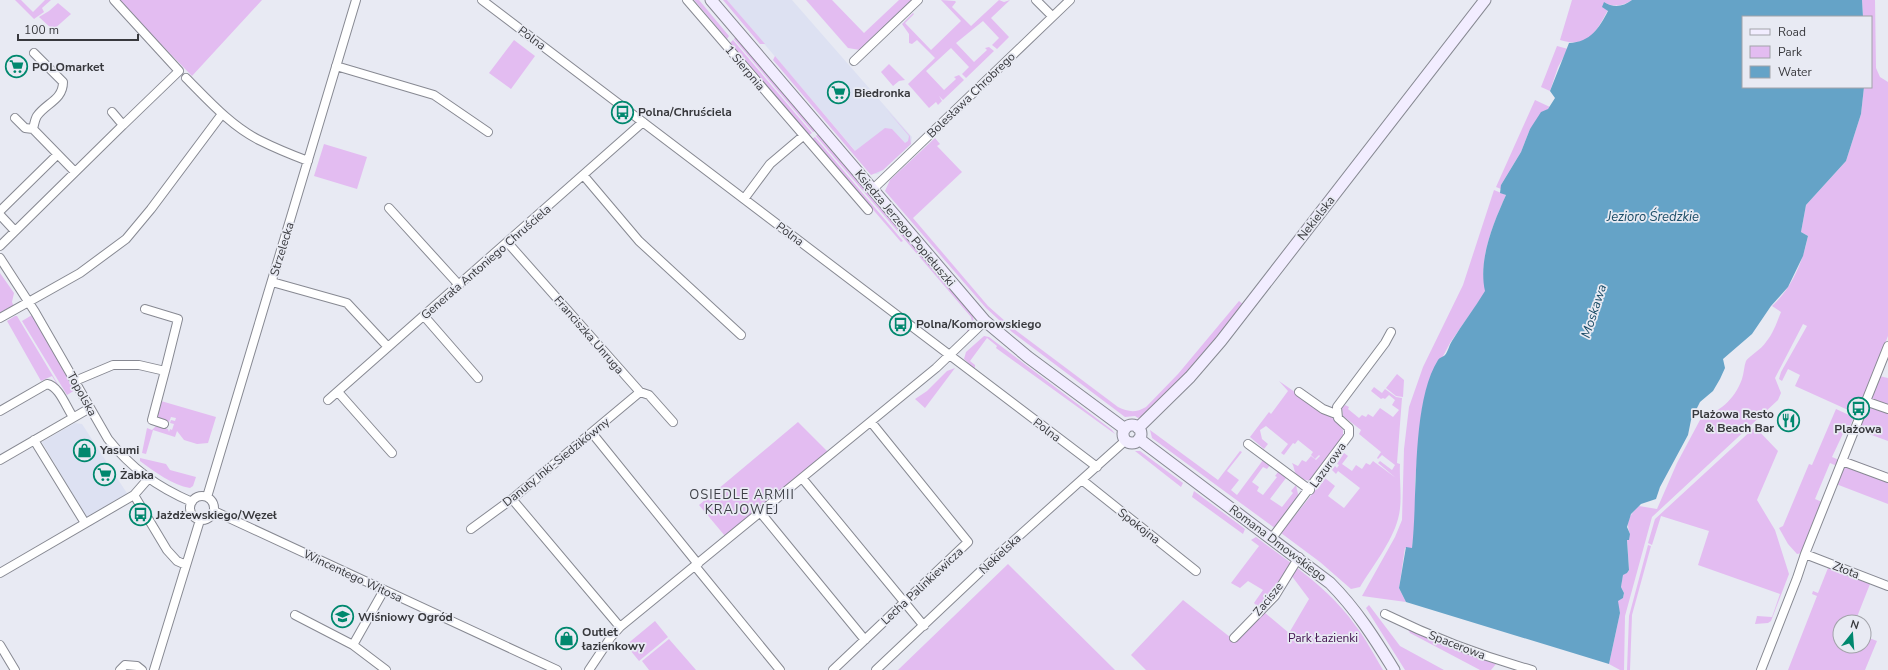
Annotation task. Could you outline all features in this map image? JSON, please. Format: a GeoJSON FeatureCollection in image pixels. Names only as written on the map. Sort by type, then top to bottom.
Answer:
{"type":"FeatureCollection","features":[{"type":"Feature","properties":{"kind":"street"},"geometry":{"type":"LineString","coordinates":[[0,246],[179,71],[114,0]]}},
{"type":"Feature","properties":{"kind":"street","name":"Strzelecka"},"geometry":{"type":"LineString","coordinates":[[207,497],[356,0]]}},
{"type":"Feature","properties":{"kind":"street","name":"Polna"},"geometry":{"type":"LineString","coordinates":[[482,0],[1097,468]]}},
{"type":"Feature","properties":{"kind":"street","name":"1 Sierpnia"},"geometry":{"type":"LineString","coordinates":[[687,0],[868,210]]}},
{"type":"Feature","properties":{"kind":"street","name":"Księdza Jerzego Popiełuszki"},"geometry":{"type":"LineString","coordinates":[[711,0],[985,321],[1028,357],[1126,429]]}},
{"type":"Feature","properties":{"kind":"street"},"geometry":{"type":"LineString","coordinates":[[854,61],[918,0]]}},
{"type":"Feature","properties":{"kind":"street"},"geometry":{"type":"LineString","coordinates":[[1036,0],[1052,16]]}},
{"type":"Feature","properties":{"kind":"street","name":"Bolesława Chrobrego"},"geometry":{"type":"LineString","coordinates":[[872,190],[1070,0]]}},
{"type":"Feature","properties":{"kind":"street","name":"Nekielska"},"geometry":{"type":"LineString","coordinates":[[1138,428],[1190,377],[1221,341],[1485,0]]}},
{"type":"Feature","properties":{"kind":"street"},"geometry":{"type":"LineString","coordinates":[[33,129],[37,116],[63,90],[63,82],[34,53]]}},
{"type":"Feature","properties":{"kind":"street"},"geometry":{"type":"LineString","coordinates":[[336,66],[434,95],[488,132]]}},
{"type":"Feature","properties":{"kind":"street"},"geometry":{"type":"LineString","coordinates":[[186,78],[222,114],[258,140],[308,161]]}},
{"type":"Feature","properties":{"kind":"street"},"geometry":{"type":"LineString","coordinates":[[112,112],[124,125]]}},
{"type":"Feature","properties":{"kind":"street"},"geometry":{"type":"LineString","coordinates":[[0,318],[30,303],[80,272],[126,239],[151,209],[222,114]]}},
{"type":"Feature","properties":{"kind":"street"},"geometry":{"type":"LineString","coordinates":[[15,118],[25,128],[33,129],[75,172]]}},
{"type":"Feature","properties":{"kind":"street","name":"Generała Antoniego Chruściela"},"geometry":{"type":"LineString","coordinates":[[328,400],[584,176],[643,122]]}},
{"type":"Feature","properties":{"kind":"street"},"geometry":{"type":"LineString","coordinates":[[744,199],[770,164],[803,136]]}},
{"type":"Feature","properties":{"kind":"street"},"geometry":{"type":"LineString","coordinates":[[0,211],[57,155]]}},
{"type":"Feature","properties":{"kind":"street"},"geometry":{"type":"LineString","coordinates":[[584,176],[639,241],[741,335]]}},
{"type":"Feature","properties":{"kind":"street"},"geometry":{"type":"LineString","coordinates":[[389,208],[459,285]]}},
{"type":"Feature","properties":{"kind":"street"},"geometry":{"type":"LineString","coordinates":[[0,215],[15,231]]}},
{"type":"Feature","properties":{"kind":"street","name":"Franciszka Unruga"},"geometry":{"type":"LineString","coordinates":[[508,243],[640,392],[649,395],[673,422]]}},
{"type":"Feature","properties":{"kind":"street","name":"Topolska"},"geometry":{"type":"LineString","coordinates":[[1,262],[30,303],[108,439],[122,457],[148,479],[192,502]]}},
{"type":"Feature","properties":{"kind":"street"},"geometry":{"type":"LineString","coordinates":[[272,282],[347,303],[388,347]]}},
{"type":"Feature","properties":{"kind":"street"},"geometry":{"type":"LineString","coordinates":[[145,309],[178,319],[152,420],[164,424]]}},
{"type":"Feature","properties":{"kind":"street"},"geometry":{"type":"LineString","coordinates":[[424,316],[478,378]]}},
{"type":"Feature","properties":{"kind":"street"},"geometry":{"type":"LineString","coordinates":[[589,670],[611,637],[620,627],[950,356],[985,321]]}},
{"type":"Feature","properties":{"kind":"street"},"geometry":{"type":"LineString","coordinates":[[1299,392],[1323,409],[1336,414],[1339,404],[1385,343],[1391,332]]}},
{"type":"Feature","properties":{"kind":"street"},"geometry":{"type":"LineString","coordinates":[[1761,670],[1805,554],[1888,346]]}},
{"type":"Feature","properties":{"kind":"street"},"geometry":{"type":"LineString","coordinates":[[75,381],[113,366],[139,365],[165,371]]}},
{"type":"Feature","properties":{"kind":"street"},"geometry":{"type":"LineString","coordinates":[[0,410],[47,384],[56,389],[72,417]]}},
{"type":"Feature","properties":{"kind":"street"},"geometry":{"type":"LineString","coordinates":[[338,392],[392,453]]}},
{"type":"Feature","properties":{"kind":"street","name":"Danuty Inki-Siedzikówny"},"geometry":{"type":"LineString","coordinates":[[471,529],[512,499],[640,392]]}},
{"type":"Feature","properties":{"kind":"street"},"geometry":{"type":"LineString","coordinates":[[1865,401],[1888,409]]}},
{"type":"Feature","properties":{"kind":"street"},"geometry":{"type":"LineString","coordinates":[[0,460],[72,417],[90,408]]}},
{"type":"Feature","properties":{"kind":"street","name":"Lazurowa"},"geometry":{"type":"LineString","coordinates":[[1272,538],[1310,490],[1349,435],[1349,428],[1338,418],[1336,414]]}},
{"type":"Feature","properties":{"kind":"street","name":"Lecha Palinkiewicza"},"geometry":{"type":"LineString","coordinates":[[833,670],[968,542],[871,422]]}},
{"type":"Feature","properties":{"kind":"street"},"geometry":{"type":"LineString","coordinates":[[1133,426],[1138,428],[1141,434],[1139,439],[1132,443],[1126,440],[1124,436],[1126,429],[1133,426]]}},
{"type":"Feature","properties":{"kind":"street"},"geometry":{"type":"LineString","coordinates":[[592,433],[780,670]]}},
{"type":"Feature","properties":{"kind":"street","name":"Romana Dmowskiego"},"geometry":{"type":"LineString","coordinates":[[1139,439],[1299,558],[1330,583],[1349,602],[1370,631],[1394,670]]}},
{"type":"Feature","properties":{"kind":"street"},"geometry":{"type":"LineString","coordinates":[[34,440],[85,523]]}},
{"type":"Feature","properties":{"kind":"street","name":"Nekielska"},"geometry":{"type":"LineString","coordinates":[[876,670],[1000,553],[1097,468],[1126,440]]}},
{"type":"Feature","properties":{"kind":"street"},"geometry":{"type":"LineString","coordinates":[[1248,444],[1310,490]]}},
{"type":"Feature","properties":{"kind":"street"},"geometry":{"type":"LineString","coordinates":[[1842,461],[1888,478]]}},
{"type":"Feature","properties":{"kind":"street"},"geometry":{"type":"LineString","coordinates":[[802,478],[924,626]]}},
{"type":"Feature","properties":{"kind":"street"},"geometry":{"type":"LineString","coordinates":[[0,573],[134,495],[148,479]]}},
{"type":"Feature","properties":{"kind":"street","name":"Spokojna"},"geometry":{"type":"LineString","coordinates":[[1082,480],[1196,571]]}},
{"type":"Feature","properties":{"kind":"street"},"geometry":{"type":"LineString","coordinates":[[134,495],[168,550],[177,561],[186,565]]}},
{"type":"Feature","properties":{"kind":"street"},"geometry":{"type":"LineString","coordinates":[[197,497],[207,497],[212,502],[214,511],[207,520],[200,520],[191,513],[192,502],[197,497]]}},
{"type":"Feature","properties":{"kind":"street"},"geometry":{"type":"LineString","coordinates":[[512,499],[620,627]]}},
{"type":"Feature","properties":{"kind":"street","name":"Wincentego Witosa"},"geometry":{"type":"LineString","coordinates":[[214,511],[556,670]]}},
{"type":"Feature","properties":{"kind":"street"},"geometry":{"type":"LineString","coordinates":[[760,512],[865,640]]}},
{"type":"Feature","properties":{"kind":"street"},"geometry":{"type":"LineString","coordinates":[[154,670],[200,520]]}},
{"type":"Feature","properties":{"kind":"street","name":"Złota"},"geometry":{"type":"LineString","coordinates":[[1805,554],[1888,586]]}},
{"type":"Feature","properties":{"kind":"street","name":"Zacisze"},"geometry":{"type":"LineString","coordinates":[[1234,638],[1274,596],[1299,558]]}},
{"type":"Feature","properties":{"kind":"street"},"geometry":{"type":"LineString","coordinates":[[353,645],[384,590]]}},
{"type":"Feature","properties":{"kind":"street","name":"Spacerowa"},"geometry":{"type":"LineString","coordinates":[[1385,614],[1454,644],[1498,660],[1532,670]]}},
{"type":"Feature","properties":{"kind":"street"},"geometry":{"type":"LineString","coordinates":[[295,615],[353,645],[386,670]]}},
{"type":"Feature","properties":{"kind":"street"},"geometry":{"type":"LineString","coordinates":[[0,645],[15,670]]}},
{"type":"Feature","properties":{"kind":"street"},"geometry":{"type":"LineString","coordinates":[[120,670],[125,665],[137,666],[142,670]]}},
{"type":"Feature","properties":{"kind":"shaded area"},"geometry":{"type":"Polygon","coordinates":[[[727,0],[792,0],[912,137],[911,144],[878,174],[875,174],[727,0]]]}},
{"type":"Feature","properties":{"kind":"shaded area"},"geometry":{"type":"Polygon","coordinates":[[[75,423],[82,424],[132,501],[91,526],[42,442],[75,423]]]}},
{"type":"Feature","properties":{"kind":"green space"},"geometry":{"type":"Polygon","coordinates":[[[15,0],[21,0],[33,12],[45,0],[51,0],[42,8],[44,12],[34,19],[15,0]]]}},
{"type":"Feature","properties":{"kind":"green space"},"geometry":{"type":"Polygon","coordinates":[[[118,0],[262,0],[192,76],[118,0]]]}},
{"type":"Feature","properties":{"kind":"green space"},"geometry":{"type":"Polygon","coordinates":[[[694,0],[699,0],[729,36],[727,39],[694,0]]]}},
{"type":"Feature","properties":{"kind":"green space"},"geometry":{"type":"Polygon","coordinates":[[[723,0],[727,0],[765,44],[760,44],[723,0]]]}},
{"type":"Feature","properties":{"kind":"green space"},"geometry":{"type":"Polygon","coordinates":[[[806,0],[832,0],[864,33],[899,0],[913,0],[860,50],[848,48],[806,0]]]}},
{"type":"Feature","properties":{"kind":"green space"},"geometry":{"type":"Polygon","coordinates":[[[941,0],[955,1],[956,2],[952,7],[971,26],[999,0],[1004,2],[1010,0],[991,18],[1009,37],[997,49],[992,45],[999,38],[983,21],[956,43],[974,62],[987,50],[985,48],[989,47],[994,51],[966,78],[962,74],[969,67],[951,48],[926,71],[944,90],[956,79],[954,77],[959,75],[964,80],[943,100],[939,96],[942,101],[938,105],[936,102],[929,108],[908,84],[935,58],[917,40],[912,44],[909,43],[909,34],[902,24],[913,13],[914,14],[905,23],[931,50],[961,21],[941,0]]]}},
{"type":"Feature","properties":{"kind":"green space"},"geometry":{"type":"Polygon","coordinates":[[[1572,0],[1632,0],[1626,4],[1618,6],[1604,2],[1608,10],[1595,32],[1584,40],[1570,42],[1560,40],[1572,0]]]}},
{"type":"Feature","properties":{"kind":"green space"},"geometry":{"type":"Polygon","coordinates":[[[1862,0],[1875,0],[1876,68],[1880,77],[1888,82],[1888,336],[1857,414],[1795,386],[1800,375],[1788,369],[1782,381],[1779,379],[1781,372],[1807,326],[1803,324],[1775,378],[1781,393],[1778,400],[1652,517],[1625,616],[1624,670],[1620,670],[1609,664],[1620,613],[1617,601],[1623,598],[1624,593],[1621,587],[1623,574],[1627,573],[1629,570],[1627,539],[1630,534],[1628,526],[1629,518],[1639,506],[1657,509],[1677,463],[1700,420],[1720,409],[1735,393],[1742,379],[1746,361],[1764,345],[1775,328],[1781,312],[1772,306],[1791,283],[1800,264],[1806,245],[1808,236],[1801,232],[1806,205],[1846,161],[1861,114],[1864,88],[1872,88],[1872,16],[1863,16],[1862,0]]]}},
{"type":"Feature","properties":{"kind":"green space"},"geometry":{"type":"Polygon","coordinates":[[[58,3],[71,14],[53,30],[39,17],[58,3]]]}},
{"type":"Feature","properties":{"kind":"green space"},"geometry":{"type":"Polygon","coordinates":[[[736,37],[815,131],[813,132],[734,39],[736,37]]]}},
{"type":"Feature","properties":{"kind":"green space"},"geometry":{"type":"Polygon","coordinates":[[[514,40],[535,56],[511,89],[489,73],[514,40]]]}},
{"type":"Feature","properties":{"kind":"green space"},"geometry":{"type":"Polygon","coordinates":[[[733,40],[812,133],[809,135],[730,43],[733,40]]]}},
{"type":"Feature","properties":{"kind":"green space"},"geometry":{"type":"Polygon","coordinates":[[[1557,46],[1568,49],[1558,67],[1550,91],[1541,87],[1557,46]]]}},
{"type":"Feature","properties":{"kind":"green space"},"geometry":{"type":"Polygon","coordinates":[[[775,56],[855,151],[885,128],[892,129],[905,143],[908,141],[909,136],[886,109],[910,136],[911,144],[883,170],[871,175],[773,60],[775,56]]]}},
{"type":"Feature","properties":{"kind":"green space"},"geometry":{"type":"Polygon","coordinates":[[[889,64],[905,80],[899,81],[893,86],[881,72],[889,64]]]}},
{"type":"Feature","properties":{"kind":"green space"},"geometry":{"type":"Polygon","coordinates":[[[1535,100],[1550,107],[1530,129],[1521,152],[1501,185],[1501,189],[1496,187],[1535,100]]]}},
{"type":"Feature","properties":{"kind":"green space"},"geometry":{"type":"Polygon","coordinates":[[[818,134],[973,315],[974,325],[968,332],[967,331],[972,322],[971,317],[816,136],[818,134]]]}},
{"type":"Feature","properties":{"kind":"green space"},"geometry":{"type":"Polygon","coordinates":[[[815,137],[903,241],[901,242],[812,139],[815,137]]]}},
{"type":"Feature","properties":{"kind":"green space"},"geometry":{"type":"Polygon","coordinates":[[[935,138],[940,144],[937,146],[962,172],[913,218],[988,306],[1014,329],[1118,407],[1132,411],[1146,407],[1178,374],[1239,301],[1244,305],[1199,360],[1146,417],[1144,415],[1138,418],[1135,416],[1125,417],[1012,332],[986,308],[885,191],[890,180],[935,138]]]}},
{"type":"Feature","properties":{"kind":"green space"},"geometry":{"type":"Polygon","coordinates":[[[324,144],[367,157],[357,189],[314,176],[324,144]]]}},
{"type":"Feature","properties":{"kind":"green space"},"geometry":{"type":"Polygon","coordinates":[[[1494,190],[1506,195],[1492,230],[1485,254],[1484,279],[1486,291],[1450,343],[1428,385],[1422,409],[1415,481],[1415,524],[1412,548],[1405,548],[1399,588],[1406,602],[1362,596],[1395,537],[1402,520],[1404,449],[1409,407],[1423,367],[1463,285],[1494,190]]]}},
{"type":"Feature","properties":{"kind":"green space"},"geometry":{"type":"Polygon","coordinates":[[[0,273],[14,293],[12,302],[14,307],[0,315],[0,273]]]}},
{"type":"Feature","properties":{"kind":"green space"},"geometry":{"type":"Polygon","coordinates":[[[32,315],[75,390],[67,395],[22,321],[32,315]]]}},
{"type":"Feature","properties":{"kind":"green space"},"geometry":{"type":"Polygon","coordinates":[[[17,316],[74,411],[52,376],[41,381],[7,321],[17,316]]]}},
{"type":"Feature","properties":{"kind":"green space"},"geometry":{"type":"Polygon","coordinates":[[[984,336],[989,337],[1112,430],[1115,434],[996,348],[997,346],[987,338],[970,361],[975,365],[975,369],[964,359],[966,352],[984,336]]]}},
{"type":"Feature","properties":{"kind":"green space"},"geometry":{"type":"Polygon","coordinates":[[[955,368],[925,408],[915,399],[927,391],[947,371],[955,368]]]}},
{"type":"Feature","properties":{"kind":"green space"},"geometry":{"type":"Polygon","coordinates":[[[1397,374],[1404,380],[1403,397],[1396,396],[1386,388],[1397,374]]]}},
{"type":"Feature","properties":{"kind":"green space"},"geometry":{"type":"Polygon","coordinates":[[[1879,376],[1888,378],[1888,405],[1870,399],[1879,376]]]}},
{"type":"Feature","properties":{"kind":"green space"},"geometry":{"type":"Polygon","coordinates":[[[1279,381],[1335,420],[1343,430],[1343,437],[1314,479],[1303,479],[1295,472],[1292,463],[1298,466],[1302,460],[1306,462],[1311,456],[1316,460],[1320,456],[1319,455],[1315,459],[1311,455],[1313,452],[1298,440],[1295,444],[1293,443],[1284,455],[1281,453],[1288,444],[1266,426],[1260,430],[1262,439],[1268,444],[1264,449],[1250,437],[1269,412],[1271,414],[1288,391],[1279,381]]]}},
{"type":"Feature","properties":{"kind":"green space"},"geometry":{"type":"Polygon","coordinates":[[[1374,387],[1382,393],[1385,389],[1396,397],[1402,398],[1397,463],[1400,464],[1401,499],[1398,519],[1387,545],[1360,587],[1351,589],[1320,562],[1281,533],[1325,478],[1335,486],[1328,496],[1344,508],[1360,488],[1338,471],[1336,474],[1332,470],[1335,466],[1337,468],[1339,465],[1337,464],[1344,453],[1348,456],[1342,464],[1352,471],[1356,465],[1362,469],[1366,463],[1370,465],[1373,461],[1396,478],[1378,463],[1380,461],[1392,470],[1395,465],[1382,455],[1378,459],[1377,458],[1381,452],[1359,434],[1361,430],[1343,416],[1342,408],[1345,405],[1349,407],[1348,409],[1359,418],[1362,415],[1366,417],[1368,414],[1373,417],[1380,408],[1393,417],[1399,410],[1392,405],[1395,400],[1389,395],[1385,399],[1381,399],[1371,391],[1374,387]]]}},
{"type":"Feature","properties":{"kind":"green space"},"geometry":{"type":"Polygon","coordinates":[[[161,401],[216,417],[208,443],[197,444],[184,440],[177,431],[175,437],[153,430],[146,454],[142,453],[147,428],[152,430],[156,426],[168,429],[169,432],[170,429],[172,430],[174,424],[170,423],[171,420],[175,421],[176,418],[171,417],[169,422],[160,419],[157,416],[161,401]]]}},
{"type":"Feature","properties":{"kind":"green space"},"geometry":{"type":"Polygon","coordinates":[[[1874,407],[1888,413],[1888,441],[1858,430],[1867,408],[1874,407]]]}},
{"type":"Feature","properties":{"kind":"green space"},"geometry":{"type":"Polygon","coordinates":[[[1836,409],[1849,415],[1853,419],[1850,426],[1847,425],[1832,457],[1839,460],[1837,466],[1830,463],[1815,499],[1822,502],[1802,553],[1797,554],[1788,544],[1779,528],[1783,526],[1809,464],[1812,465],[1836,409]]]}},
{"type":"Feature","properties":{"kind":"green space"},"geometry":{"type":"Polygon","coordinates":[[[798,422],[828,452],[725,536],[699,505],[798,422]]]}},
{"type":"Feature","properties":{"kind":"green space"},"geometry":{"type":"Polygon","coordinates":[[[1755,427],[1778,451],[1757,500],[1775,530],[1789,574],[1771,621],[1768,623],[1755,624],[1757,616],[1772,617],[1780,594],[1698,565],[1709,531],[1661,516],[1652,545],[1648,543],[1655,519],[1755,427]]]}},
{"type":"Feature","properties":{"kind":"green space"},"geometry":{"type":"Polygon","coordinates":[[[1150,430],[1218,480],[1240,451],[1242,452],[1227,471],[1239,480],[1231,490],[1237,495],[1263,460],[1270,465],[1267,469],[1263,467],[1252,482],[1259,487],[1257,491],[1263,495],[1277,477],[1275,476],[1278,472],[1286,478],[1270,499],[1282,507],[1293,493],[1291,491],[1296,485],[1298,494],[1300,495],[1276,529],[1152,438],[1150,430]]]}},
{"type":"Feature","properties":{"kind":"green space"},"geometry":{"type":"Polygon","coordinates":[[[1135,451],[1140,451],[1183,483],[1181,487],[1135,451]]]}},
{"type":"Feature","properties":{"kind":"green space"},"geometry":{"type":"Polygon","coordinates":[[[140,458],[166,464],[170,470],[196,477],[193,486],[190,488],[170,481],[140,461],[140,458]]]}},
{"type":"Feature","properties":{"kind":"green space"},"geometry":{"type":"Polygon","coordinates":[[[1847,458],[1888,473],[1888,504],[1836,484],[1847,458]]]}},
{"type":"Feature","properties":{"kind":"green space"},"geometry":{"type":"Polygon","coordinates":[[[1194,491],[1245,529],[1243,534],[1192,497],[1194,491]]]}},
{"type":"Feature","properties":{"kind":"green space"},"geometry":{"type":"Polygon","coordinates":[[[1256,537],[1291,563],[1275,592],[1259,608],[1254,603],[1263,590],[1248,581],[1240,588],[1231,583],[1259,546],[1251,540],[1256,537]]]}},
{"type":"Feature","properties":{"kind":"green space"},"geometry":{"type":"Polygon","coordinates":[[[1648,545],[1651,546],[1632,615],[1630,670],[1627,670],[1629,616],[1648,545]]]}},
{"type":"Feature","properties":{"kind":"green space"},"geometry":{"type":"Polygon","coordinates":[[[1008,564],[1115,670],[898,670],[1008,564]]]}},
{"type":"Feature","properties":{"kind":"green space","name":"Park Łazienki"},"geometry":{"type":"Polygon","coordinates":[[[1296,567],[1335,601],[1349,617],[1363,636],[1383,670],[1146,670],[1131,655],[1183,600],[1235,641],[1264,612],[1289,633],[1309,599],[1291,575],[1296,567]]]}},
{"type":"Feature","properties":{"kind":"green space"},"geometry":{"type":"Polygon","coordinates":[[[1828,568],[1870,584],[1858,614],[1832,614],[1832,654],[1872,654],[1865,670],[1788,670],[1817,596],[1812,594],[1813,591],[1818,593],[1828,568]]]}},
{"type":"Feature","properties":{"kind":"green space"},"geometry":{"type":"Polygon","coordinates":[[[1369,605],[1400,646],[1444,670],[1405,670],[1366,608],[1369,605]]]}},
{"type":"Feature","properties":{"kind":"green space"},"geometry":{"type":"Polygon","coordinates":[[[655,621],[668,637],[639,661],[626,645],[655,621]]]}},
{"type":"Feature","properties":{"kind":"green space"},"geometry":{"type":"Polygon","coordinates":[[[1408,629],[1496,664],[1491,670],[1480,670],[1410,633],[1408,629]]]}},
{"type":"Feature","properties":{"kind":"green space"},"geometry":{"type":"Polygon","coordinates":[[[669,639],[696,670],[649,670],[642,661],[669,639]]]}},
{"type":"Feature","properties":{"kind":"green space"},"geometry":{"type":"Polygon","coordinates":[[[1872,639],[1877,641],[1872,653],[1872,639]]]}},
{"type":"Feature","properties":{"kind":"water","name":"Jezioro Średzkie"},"geometry":{"type":"Polygon","coordinates":[[[1632,0],[1862,0],[1863,16],[1742,16],[1742,88],[1864,88],[1861,114],[1846,161],[1806,205],[1801,232],[1808,236],[1803,256],[1788,287],[1771,306],[1752,334],[1723,359],[1725,368],[1720,379],[1713,391],[1700,402],[1691,420],[1688,435],[1660,487],[1656,499],[1641,504],[1631,514],[1627,527],[1630,534],[1629,540],[1627,540],[1629,570],[1623,575],[1621,587],[1624,593],[1623,598],[1618,601],[1620,613],[1609,664],[1406,602],[1399,588],[1406,547],[1412,548],[1417,451],[1423,400],[1429,378],[1438,360],[1446,354],[1451,343],[1485,291],[1483,279],[1485,255],[1496,218],[1506,195],[1500,193],[1501,185],[1521,152],[1530,129],[1541,112],[1548,109],[1555,98],[1550,91],[1569,43],[1577,42],[1589,37],[1598,28],[1608,11],[1602,7],[1604,2],[1614,6],[1625,4],[1632,0]]]}},
{"type":"Feature","properties":{"kind":"place","name":"POLOmarket"},"geometry":{"type":"Point","coordinates":[16,67]}},
{"type":"Feature","properties":{"kind":"place","name":"Biedronka"},"geometry":{"type":"Point","coordinates":[839,93]}},
{"type":"Feature","properties":{"kind":"place","name":"Polna/Chruściela"},"geometry":{"type":"Point","coordinates":[622,112]}},
{"type":"Feature","properties":{"kind":"place","name":"Polna/Komorowskiego"},"geometry":{"type":"Point","coordinates":[900,324]}},
{"type":"Feature","properties":{"kind":"place","name":"Plażowa"},"geometry":{"type":"Point","coordinates":[1858,408]}},
{"type":"Feature","properties":{"kind":"place","name":"Plażowa Resto & Beach Bar"},"geometry":{"type":"Point","coordinates":[1789,421]}},
{"type":"Feature","properties":{"kind":"place","name":"Yasumi"},"geometry":{"type":"Point","coordinates":[84,450]}},
{"type":"Feature","properties":{"kind":"place","name":"Żabka"},"geometry":{"type":"Point","coordinates":[104,475]}},
{"type":"Feature","properties":{"kind":"place","name":"Jażdżewskiego/Węzeł"},"geometry":{"type":"Point","coordinates":[140,515]}},
{"type":"Feature","properties":{"kind":"place","name":"Wiśniowy Ogród"},"geometry":{"type":"Point","coordinates":[343,617]}},
{"type":"Feature","properties":{"kind":"place","name":"Outlet łazienkowy"},"geometry":{"type":"Point","coordinates":[566,639]}},
{"type":"Feature","properties":{"kind":"district","name":"OSIEDLE ARMII KRAJOWEJ"},"geometry":{"type":"Point","coordinates":[742,502]}},
{"type":"Feature","properties":{"kind":"water label","name":"Moskawa"},"geometry":{"type":"Point","coordinates":[1594,311]}}]}
